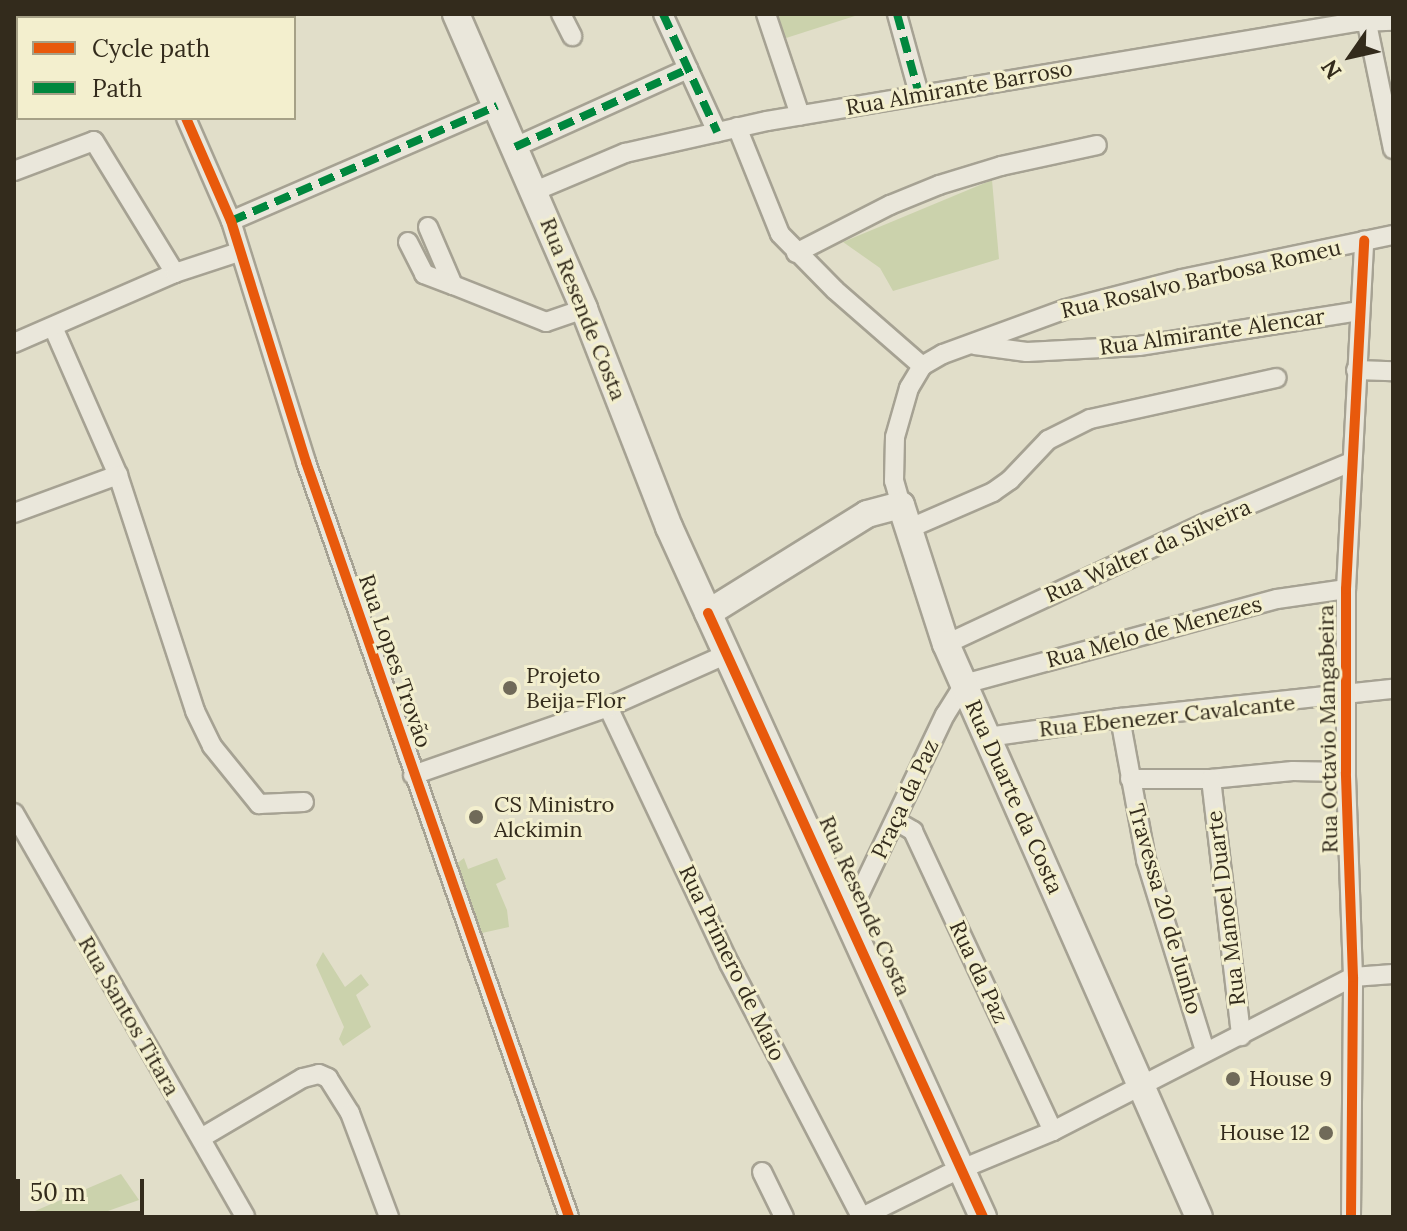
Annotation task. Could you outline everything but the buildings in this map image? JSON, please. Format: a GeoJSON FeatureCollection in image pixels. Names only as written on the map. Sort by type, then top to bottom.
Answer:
{"type":"FeatureCollection","features":[{"type":"Feature","properties":{"kind":"main road","name":"Rua Resende Costa"},"geometry":{"type":"LineString","coordinates":[[456,19],[535,191],[669,527],[849,916],[983,1217]]}},
{"type":"Feature","properties":{"kind":"main road"},"geometry":{"type":"LineString","coordinates":[[708,613],[867,514],[904,517]]}},
{"type":"Feature","properties":{"kind":"main road","name":"Rua Duarte da Costa"},"geometry":{"type":"LineString","coordinates":[[904,517],[946,644],[1199,1217]]}},
{"type":"Feature","properties":{"kind":"street"},"geometry":{"type":"LineString","coordinates":[[561,14],[572,36]]}},
{"type":"Feature","properties":{"kind":"street"},"geometry":{"type":"LineString","coordinates":[[663,14],[717,132]]}},
{"type":"Feature","properties":{"kind":"street"},"geometry":{"type":"LineString","coordinates":[[766,14],[800,115]]}},
{"type":"Feature","properties":{"kind":"street"},"geometry":{"type":"LineString","coordinates":[[897,14],[919,94]]}},
{"type":"Feature","properties":{"kind":"street"},"geometry":{"type":"LineString","coordinates":[[1365,18],[1393,148]]}},
{"type":"Feature","properties":{"kind":"street","name":"Rua Almirante Barroso"},"geometry":{"type":"LineString","coordinates":[[535,191],[625,153],[737,127],[1365,18],[1393,21]]}},
{"type":"Feature","properties":{"kind":"street"},"geometry":{"type":"LineString","coordinates":[[515,147],[688,69]]}},
{"type":"Feature","properties":{"kind":"street"},"geometry":{"type":"LineString","coordinates":[[231,221],[497,106]]}},
{"type":"Feature","properties":{"kind":"street","name":"Rua Lopes Trovão"},"geometry":{"type":"LineString","coordinates":[[187,120],[231,221],[306,462],[569,1217]]}},
{"type":"Feature","properties":{"kind":"street"},"geometry":{"type":"LineString","coordinates":[[737,127],[770,215],[796,253],[922,366]]}},
{"type":"Feature","properties":{"kind":"street"},"geometry":{"type":"LineString","coordinates":[[14,171],[94,141],[175,273]]}},
{"type":"Feature","properties":{"kind":"street"},"geometry":{"type":"LineString","coordinates":[[796,253],[890,205],[939,185],[1001,166],[1097,145]]}},
{"type":"Feature","properties":{"kind":"street"},"geometry":{"type":"LineString","coordinates":[[428,227],[453,285]]}},
{"type":"Feature","properties":{"kind":"street","name":"Rua Rosalvo Barbosa Romeu"},"geometry":{"type":"LineString","coordinates":[[922,366],[969,344],[1066,309],[1393,235]]}},
{"type":"Feature","properties":{"kind":"street","name":"Rua Octavio Mangabeira"},"geometry":{"type":"LineString","coordinates":[[1351,1217],[1353,977],[1346,772],[1346,589],[1364,240]]}},
{"type":"Feature","properties":{"kind":"street"},"geometry":{"type":"LineString","coordinates":[[408,242],[424,274],[535,320],[560,320],[584,309]]}},
{"type":"Feature","properties":{"kind":"street"},"geometry":{"type":"LineString","coordinates":[[14,343],[175,273],[239,252]]}},
{"type":"Feature","properties":{"kind":"street","name":"Rua Almirante Alencar"},"geometry":{"type":"LineString","coordinates":[[969,344],[1027,352],[1139,346],[1360,311]]}},
{"type":"Feature","properties":{"kind":"street"},"geometry":{"type":"LineString","coordinates":[[53,327],[118,475],[191,698],[212,746],[259,804],[304,802]]}},
{"type":"Feature","properties":{"kind":"street","name":"Rua Duarte da Costa"},"geometry":{"type":"LineString","coordinates":[[904,517],[894,481],[895,437],[909,388],[922,366]]}},
{"type":"Feature","properties":{"kind":"street"},"geometry":{"type":"LineString","coordinates":[[1356,370],[1393,371]]}},
{"type":"Feature","properties":{"kind":"street"},"geometry":{"type":"LineString","coordinates":[[904,517],[993,492],[1010,480],[1048,440],[1090,419],[1277,378]]}},
{"type":"Feature","properties":{"kind":"street","name":"Rua Walter da Silveira"},"geometry":{"type":"LineString","coordinates":[[946,644],[1210,521],[1351,462]]}},
{"type":"Feature","properties":{"kind":"street"},"geometry":{"type":"LineString","coordinates":[[14,513],[118,475]]}},
{"type":"Feature","properties":{"kind":"street","name":"Rua Melo de Menezes"},"geometry":{"type":"LineString","coordinates":[[964,684],[1277,599],[1346,589]]}},
{"type":"Feature","properties":{"kind":"street"},"geometry":{"type":"LineString","coordinates":[[413,775],[608,707],[727,654]]}},
{"type":"Feature","properties":{"kind":"street","name":"Praça da Paz"},"geometry":{"type":"LineString","coordinates":[[849,916],[964,684]]}},
{"type":"Feature","properties":{"kind":"street","name":"Rua Ebenezer Cavalcante"},"geometry":{"type":"LineString","coordinates":[[988,737],[1120,718],[1393,689]]}},
{"type":"Feature","properties":{"kind":"street","name":"Rua Primero de Maio"},"geometry":{"type":"LineString","coordinates":[[608,707],[729,963],[861,1217]]}},
{"type":"Feature","properties":{"kind":"street","name":"Travessa 20 de Junho"},"geometry":{"type":"LineString","coordinates":[[1120,718],[1146,860],[1205,1051]]}},
{"type":"Feature","properties":{"kind":"street"},"geometry":{"type":"LineString","coordinates":[[1130,779],[1211,779],[1293,771],[1346,772]]}},
{"type":"Feature","properties":{"kind":"street","name":"Rua Manoel Duarte"},"geometry":{"type":"LineString","coordinates":[[1211,779],[1241,1036]]}},
{"type":"Feature","properties":{"kind":"street","name":"Rua Santos Titara"},"geometry":{"type":"LineString","coordinates":[[14,813],[86,959],[201,1138],[245,1217]]}},
{"type":"Feature","properties":{"kind":"street","name":"Rua da Paz"},"geometry":{"type":"LineString","coordinates":[[896,821],[913,831],[1053,1131]]}},
{"type":"Feature","properties":{"kind":"street"},"geometry":{"type":"LineString","coordinates":[[861,1217],[1053,1131],[1353,977],[1393,974]]}},
{"type":"Feature","properties":{"kind":"street"},"geometry":{"type":"LineString","coordinates":[[201,1138],[310,1075],[328,1078],[350,1113],[389,1217]]}},
{"type":"Feature","properties":{"kind":"street"},"geometry":{"type":"LineString","coordinates":[[762,1172],[784,1217]]}},
{"type":"Feature","properties":{"kind":"green space"},"geometry":{"type":"Polygon","coordinates":[[[775,14],[861,14],[783,39],[775,14]]]}},
{"type":"Feature","properties":{"kind":"green space"},"geometry":{"type":"Polygon","coordinates":[[[992,180],[999,259],[893,291],[880,268],[843,242],[992,180]]]}},
{"type":"Feature","properties":{"kind":"green space"},"geometry":{"type":"Polygon","coordinates":[[[464,858],[468,869],[497,858],[506,879],[496,884],[507,910],[509,927],[482,933],[451,868],[464,858]]]}},
{"type":"Feature","properties":{"kind":"green space"},"geometry":{"type":"Polygon","coordinates":[[[323,952],[345,987],[361,974],[369,985],[356,995],[371,1027],[343,1046],[339,1039],[344,1027],[316,965],[323,952]]]}},
{"type":"Feature","properties":{"kind":"green space"},"geometry":{"type":"Polygon","coordinates":[[[121,1174],[139,1200],[91,1217],[21,1217],[121,1174]]]}},
{"type":"Feature","properties":{"kind":"marked path"},"geometry":{"type":"LineString","coordinates":[[663,14],[717,132]]}},
{"type":"Feature","properties":{"kind":"marked path"},"geometry":{"type":"LineString","coordinates":[[897,14],[919,94]]}},
{"type":"Feature","properties":{"kind":"marked path"},"geometry":{"type":"LineString","coordinates":[[515,147],[688,69]]}},
{"type":"Feature","properties":{"kind":"marked path"},"geometry":{"type":"LineString","coordinates":[[231,221],[497,106]]}},
{"type":"Feature","properties":{"kind":"cycle path"},"geometry":{"type":"LineString","coordinates":[[187,120],[231,221],[306,462],[569,1217]]}},
{"type":"Feature","properties":{"kind":"cycle path"},"geometry":{"type":"LineString","coordinates":[[1351,1217],[1353,977],[1346,772],[1346,589],[1364,240]]}},
{"type":"Feature","properties":{"kind":"cycle path"},"geometry":{"type":"LineString","coordinates":[[708,613],[983,1217]]}},
{"type":"Feature","properties":{"kind":"place","name":"Projeto Beija-Flor"},"geometry":{"type":"Point","coordinates":[510,688]}},
{"type":"Feature","properties":{"kind":"place","name":"CS Ministro Alckimin"},"geometry":{"type":"Point","coordinates":[476,817]}},
{"type":"Feature","properties":{"kind":"place","name":"House 9"},"geometry":{"type":"Point","coordinates":[1233,1079]}},
{"type":"Feature","properties":{"kind":"place","name":"House 12"},"geometry":{"type":"Point","coordinates":[1326,1133]}}]}
